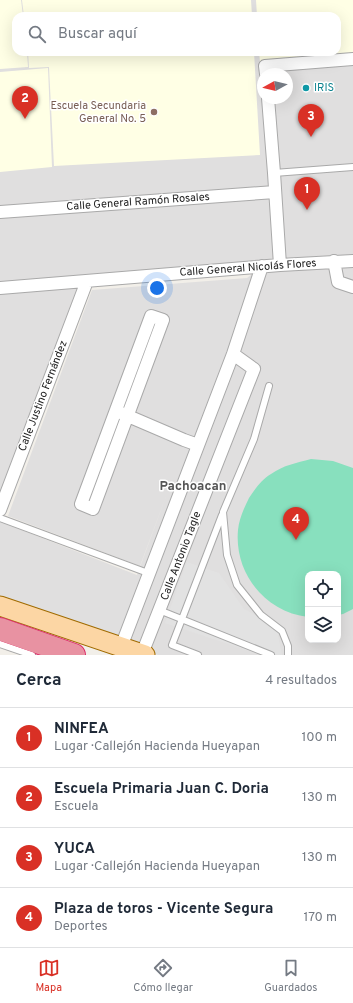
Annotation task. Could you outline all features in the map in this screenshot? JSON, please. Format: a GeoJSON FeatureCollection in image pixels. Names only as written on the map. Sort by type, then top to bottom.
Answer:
{"type":"FeatureCollection","features":[{"type":"Feature","properties":{"kind":"highway"},"geometry":{"type":"LineString","coordinates":[[0,629],[74,655]]}},
{"type":"Feature","properties":{"kind":"highway"},"geometry":{"type":"LineString","coordinates":[[0,637],[52,655]]}},
{"type":"Feature","properties":{"kind":"main road"},"geometry":{"type":"LineString","coordinates":[[0,606],[144,654]]}},
{"type":"Feature","properties":{"kind":"street"},"geometry":{"type":"LineString","coordinates":[[282,68],[353,59]]}},
{"type":"Feature","properties":{"kind":"street"},"geometry":{"type":"LineString","coordinates":[[268,104],[280,264]]}},
{"type":"Feature","properties":{"kind":"street","name":"Calle General Ramón Rosales"},"geometry":{"type":"LineString","coordinates":[[0,212],[275,192]]}},
{"type":"Feature","properties":{"kind":"street"},"geometry":{"type":"LineString","coordinates":[[334,261],[338,282],[353,287]]}},
{"type":"Feature","properties":{"kind":"street","name":"Calle General Nicolás Flores"},"geometry":{"type":"LineString","coordinates":[[0,288],[280,264],[353,261]]}},
{"type":"Feature","properties":{"kind":"street"},"geometry":{"type":"LineString","coordinates":[[121,646],[233,354],[262,266]]}},
{"type":"Feature","properties":{"kind":"street","name":"Calle Justino Fernández"},"geometry":{"type":"LineString","coordinates":[[0,510],[87,281]]}},
{"type":"Feature","properties":{"kind":"street"},"geometry":{"type":"LineString","coordinates":[[122,413],[93,473],[81,504],[93,509],[105,477],[122,413],[151,316],[162,320],[122,413]]}},
{"type":"Feature","properties":{"kind":"street","name":"Calle Antonio Tagle"},"geometry":{"type":"LineString","coordinates":[[144,654],[159,610],[254,369],[233,354]]}},
{"type":"Feature","properties":{"kind":"street"},"geometry":{"type":"LineString","coordinates":[[122,413],[198,445]]}},
{"type":"Feature","properties":{"kind":"street"},"geometry":{"type":"LineString","coordinates":[[93,473],[105,477]]}},
{"type":"Feature","properties":{"kind":"lane"},"geometry":{"type":"LineString","coordinates":[[274,173],[353,167]]}},
{"type":"Feature","properties":{"kind":"lane"},"geometry":{"type":"LineString","coordinates":[[198,655],[172,645],[223,512],[254,439],[269,386]]}},
{"type":"Feature","properties":{"kind":"lane"},"geometry":{"type":"LineString","coordinates":[[223,512],[227,555],[237,585],[261,615],[282,631],[288,646],[288,655]]}},
{"type":"Feature","properties":{"kind":"lane"},"geometry":{"type":"LineString","coordinates":[[0,518],[148,573]]}},
{"type":"Feature","properties":{"kind":"lane"},"geometry":{"type":"LineString","coordinates":[[159,610],[271,655]]}},
{"type":"Feature","properties":{"kind":"lane"},"geometry":{"type":"LineString","coordinates":[[0,644],[32,655]]}},
{"type":"Feature","properties":{"kind":"shaded area"},"geometry":{"type":"Polygon","coordinates":[[[0,0],[353,0],[353,261],[0,288],[0,0]]]}},
{"type":"Feature","properties":{"kind":"shaded area"},"geometry":{"type":"Polygon","coordinates":[[[0,0],[21,0],[22,12],[12,12],[12,56],[27,56],[28,67],[0,69],[0,0]]]}},
{"type":"Feature","properties":{"kind":"shaded area"},"geometry":{"type":"Polygon","coordinates":[[[22,0],[251,0],[252,12],[24,12],[22,0]]]}},
{"type":"Feature","properties":{"kind":"shaded area"},"geometry":{"type":"Polygon","coordinates":[[[256,0],[353,0],[353,54],[341,55],[341,12],[257,12],[256,0]]]}},
{"type":"Feature","properties":{"kind":"shaded area","name":"Escuela Secundaria General No. 5"},"geometry":{"type":"Polygon","coordinates":[[[28,56],[254,56],[260,155],[54,166],[49,67],[29,68],[28,56]]]}},
{"type":"Feature","properties":{"kind":"shaded area"},"geometry":{"type":"Polygon","coordinates":[[[259,56],[330,56],[260,62],[259,56]]]}},
{"type":"Feature","properties":{"kind":"shaded area"},"geometry":{"type":"Polygon","coordinates":[[[48,68],[52,167],[0,172],[0,72],[48,68]]]}},
{"type":"Feature","properties":{"kind":"shaded area"},"geometry":{"type":"Polygon","coordinates":[[[353,265],[353,655],[158,655],[0,602],[0,291],[79,285],[89,290],[1,522],[137,575],[168,491],[140,566],[8,516],[92,290],[247,278],[255,272],[353,265]]]}},
{"type":"Feature","properties":{"kind":"shaded area"},"geometry":{"type":"Polygon","coordinates":[[[187,562],[219,573],[244,609],[276,626],[282,655],[261,655],[165,623],[187,562]]]}},
{"type":"Feature","properties":{"kind":"green space"},"geometry":{"type":"Polygon","coordinates":[[[311,459],[333,461],[353,468],[353,609],[343,614],[341,614],[341,571],[305,571],[305,616],[292,614],[266,599],[255,588],[241,561],[238,546],[238,530],[249,498],[259,484],[268,476],[281,468],[311,459]]]}},
{"type":"Feature","properties":{"kind":"place","name":"IRIS"},"geometry":{"type":"Point","coordinates":[306,88]}},
{"type":"Feature","properties":{"kind":"place","name":"Escuela Secundaria General No. 5"},"geometry":{"type":"Point","coordinates":[154,112]}},
{"type":"Feature","properties":{"kind":"place","name":"Escuela Primaria Juan C. Doria"},"geometry":{"type":"Point","coordinates":[25,119]}},
{"type":"Feature","properties":{"kind":"place","name":"YUCA"},"geometry":{"type":"Point","coordinates":[311,137]}},
{"type":"Feature","properties":{"kind":"place","name":"NINFEA"},"geometry":{"type":"Point","coordinates":[307,210]}},
{"type":"Feature","properties":{"kind":"place","name":"Plaza de toros - Vicente Segura"},"geometry":{"type":"Point","coordinates":[296,540]}},
{"type":"Feature","properties":{"kind":"district","name":"Pachoacan"},"geometry":{"type":"Point","coordinates":[193,487]}}]}
